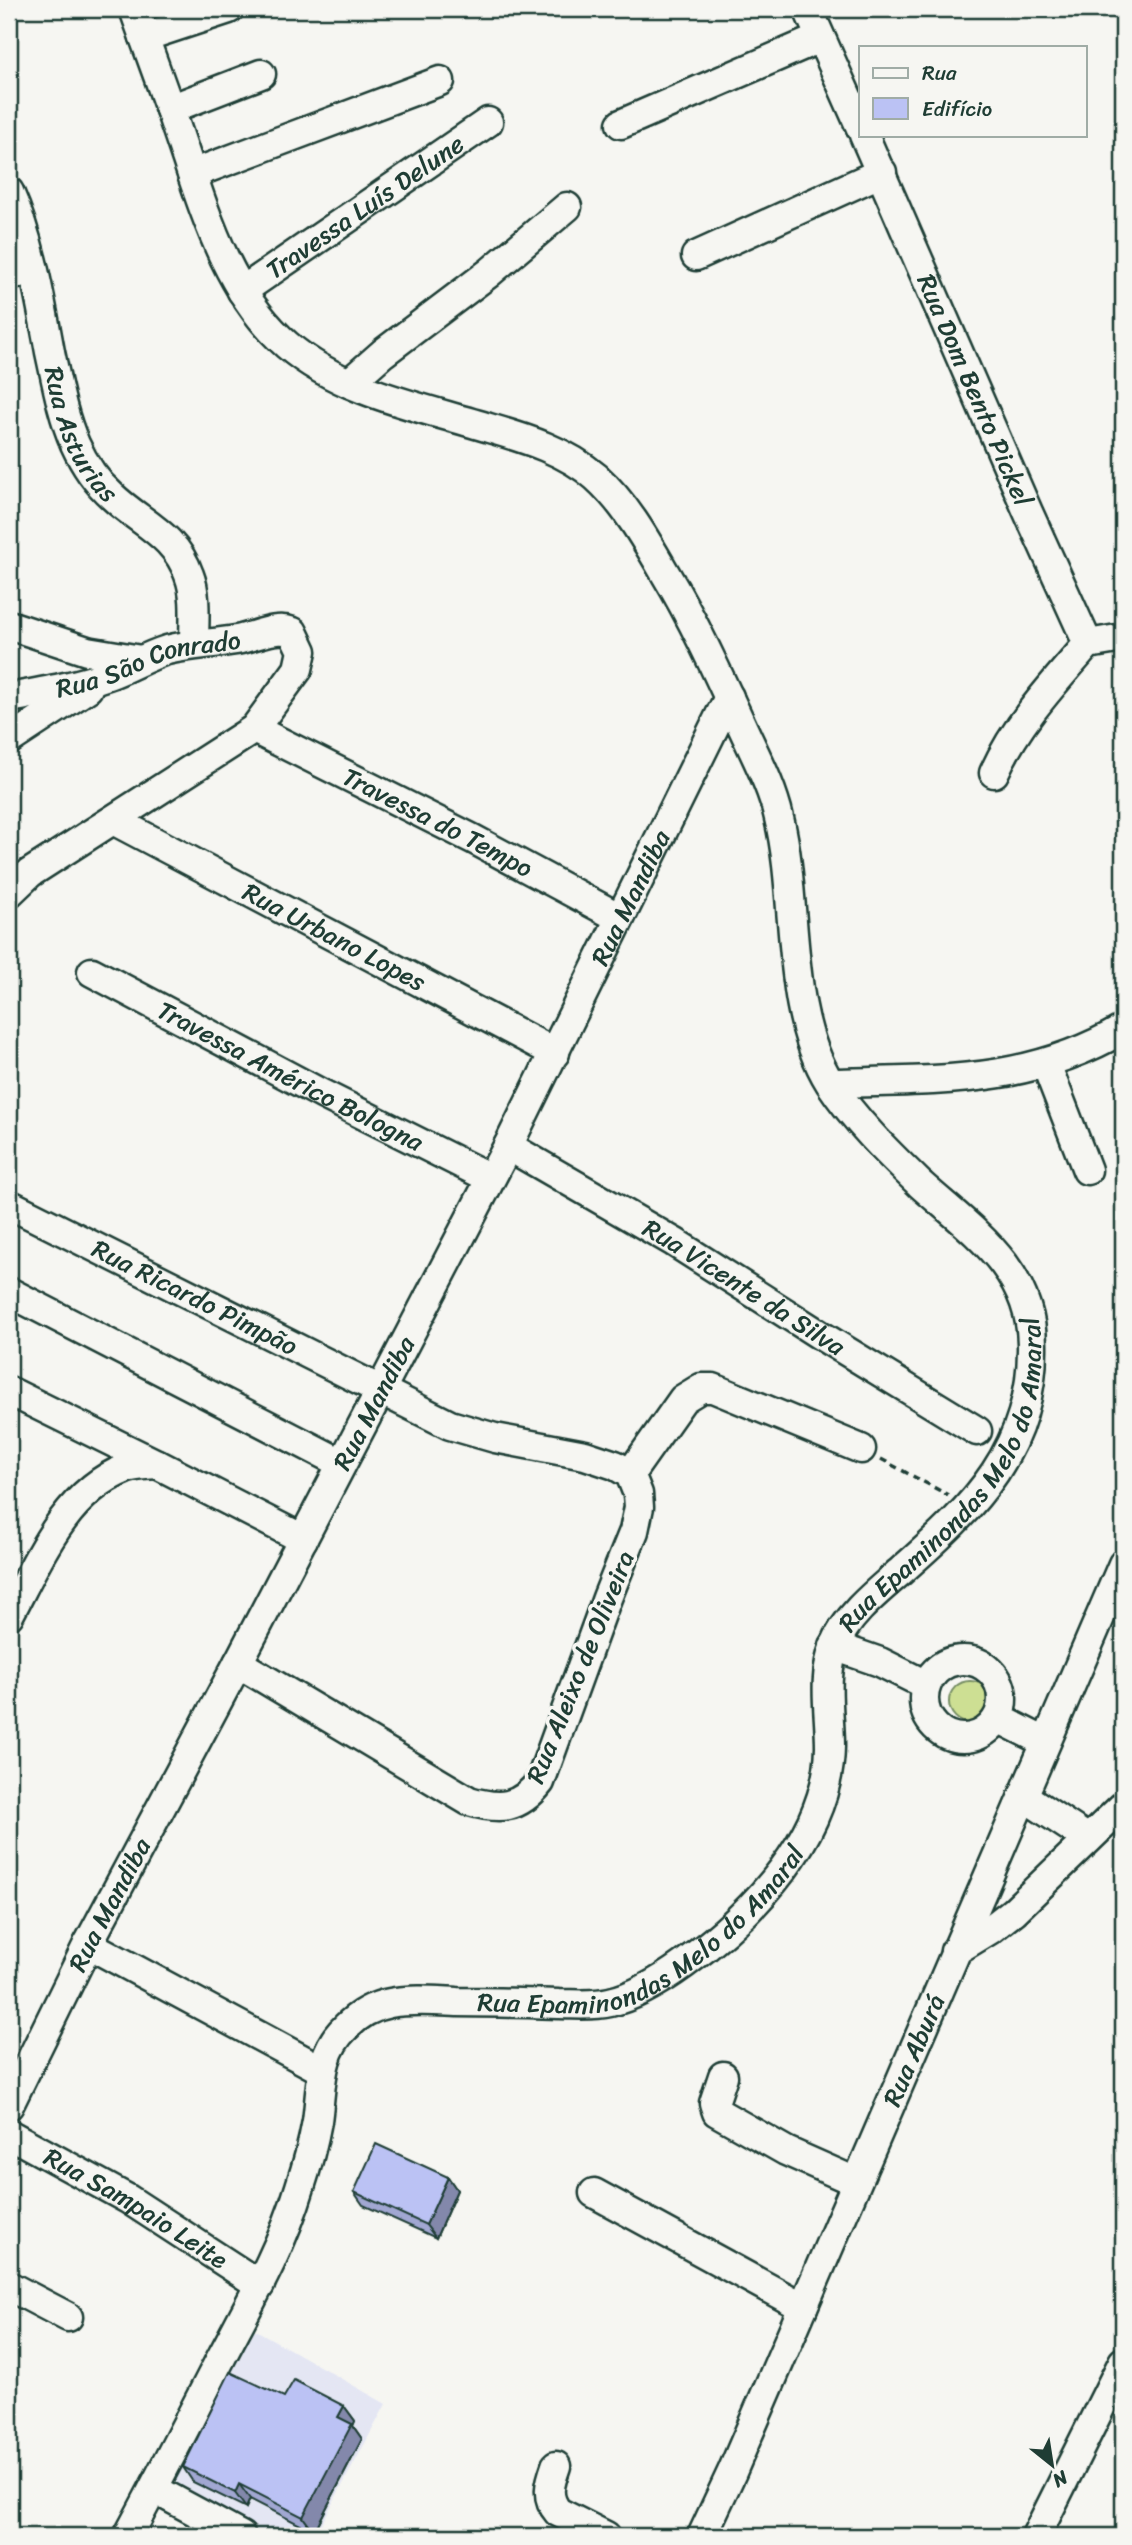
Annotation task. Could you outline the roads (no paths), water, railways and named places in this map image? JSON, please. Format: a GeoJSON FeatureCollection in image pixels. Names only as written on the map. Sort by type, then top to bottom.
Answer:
{"type":"FeatureCollection","features":[{"type":"Feature","properties":{"kind":"street","name":"Rua Epaminondas Melo do Amaral"},"geometry":{"type":"LineString","coordinates":[[128,2536],[260,2285],[300,2190],[317,2121],[322,2070],[337,2034],[368,2010],[390,2003],[425,2001],[593,2005],[634,1995],[673,1972],[707,1947],[767,1888],[795,1852],[818,1808],[827,1776],[830,1751],[829,1679],[834,1646],[851,1619],[936,1541],[985,1487],[1010,1452],[1023,1418],[1033,1340],[1022,1292],[1009,1268],[985,1241],[882,1147],[831,1083],[809,1034],[798,978],[785,847],[778,810],[729,697],[669,580],[627,513],[591,472],[566,456],[520,437],[349,383],[314,364],[282,341],[242,291],[210,224],[134,9]]}},
{"type":"Feature","properties":{"kind":"street"},"geometry":{"type":"LineString","coordinates":[[144,37],[229,9]]}},
{"type":"Feature","properties":{"kind":"street"},"geometry":{"type":"LineString","coordinates":[[808,9],[859,124]]}},
{"type":"Feature","properties":{"kind":"street"},"geometry":{"type":"LineString","coordinates":[[621,124],[820,38]]}},
{"type":"Feature","properties":{"kind":"street"},"geometry":{"type":"LineString","coordinates":[[170,109],[261,74]]}},
{"type":"Feature","properties":{"kind":"street"},"geometry":{"type":"LineString","coordinates":[[192,174],[440,81]]}},
{"type":"Feature","properties":{"kind":"street","name":"Travessa Luís Delune"},"geometry":{"type":"LineString","coordinates":[[242,291],[488,122]]}},
{"type":"Feature","properties":{"kind":"street","name":"Rua Dom Bento Pickel"},"geometry":{"type":"LineString","coordinates":[[864,136],[1088,644]]}},
{"type":"Feature","properties":{"kind":"street"},"geometry":{"type":"LineString","coordinates":[[696,256],[882,172]]}},
{"type":"Feature","properties":{"kind":"street","name":"Rua Asturias"},"geometry":{"type":"LineString","coordinates":[[9,192],[21,218],[21,272],[61,410],[93,477],[113,498],[156,528],[184,564],[192,587],[194,644]]}},
{"type":"Feature","properties":{"kind":"street"},"geometry":{"type":"LineString","coordinates":[[349,383],[383,353],[489,273],[567,207]]}},
{"type":"Feature","properties":{"kind":"street"},"geometry":{"type":"LineString","coordinates":[[9,625],[87,651],[141,660]]}},
{"type":"Feature","properties":{"kind":"street","name":"Rua São Conrado"},"geometry":{"type":"LineString","coordinates":[[9,698],[40,693],[108,675],[141,660],[194,644],[236,640],[285,629],[293,632],[300,642],[302,659],[298,670],[254,729]]}},
{"type":"Feature","properties":{"kind":"street"},"geometry":{"type":"LineString","coordinates":[[994,773],[1003,752],[1020,726],[1088,644],[1123,638]]}},
{"type":"Feature","properties":{"kind":"street"},"geometry":{"type":"LineString","coordinates":[[9,740],[108,675]]}},
{"type":"Feature","properties":{"kind":"street","name":"Rua Mandiba"},"geometry":{"type":"LineString","coordinates":[[9,2105],[20,2056],[88,1944],[303,1539],[508,1146],[729,697]]}},
{"type":"Feature","properties":{"kind":"street"},"geometry":{"type":"LineString","coordinates":[[9,893],[30,873],[254,729]]}},
{"type":"Feature","properties":{"kind":"street","name":"Travessa do Tempo"},"geometry":{"type":"LineString","coordinates":[[254,729],[461,833],[620,918]]}},
{"type":"Feature","properties":{"kind":"street","name":"Rua Urbano Lopes"},"geometry":{"type":"LineString","coordinates":[[114,821],[555,1053]]}},
{"type":"Feature","properties":{"kind":"street","name":"Travessa Américo Bologna"},"geometry":{"type":"LineString","coordinates":[[92,972],[322,1094],[490,1178]]}},
{"type":"Feature","properties":{"kind":"street"},"geometry":{"type":"LineString","coordinates":[[831,1083],[968,1079],[1046,1064],[1080,1052],[1123,1029]]}},
{"type":"Feature","properties":{"kind":"street"},"geometry":{"type":"LineString","coordinates":[[1046,1064],[1087,1170]]}},
{"type":"Feature","properties":{"kind":"street","name":"Rua Vicente da Silva"},"geometry":{"type":"LineString","coordinates":[[508,1146],[674,1242],[977,1431]]}},
{"type":"Feature","properties":{"kind":"street","name":"Rua Ricardo Pimpão"},"geometry":{"type":"LineString","coordinates":[[9,1204],[380,1391]]}},
{"type":"Feature","properties":{"kind":"street"},"geometry":{"type":"LineString","coordinates":[[9,1292],[341,1463]]}},
{"type":"Feature","properties":{"kind":"street"},"geometry":{"type":"LineString","coordinates":[[380,1391],[468,1431],[585,1455],[615,1465],[630,1474],[683,1399],[701,1388],[713,1388],[861,1449]]}},
{"type":"Feature","properties":{"kind":"street"},"geometry":{"type":"LineString","coordinates":[[9,1391],[303,1539]]}},
{"type":"Feature","properties":{"kind":"street"},"geometry":{"type":"LineString","coordinates":[[9,1615],[65,1514],[84,1494],[125,1469],[157,1464]]}},
{"type":"Feature","properties":{"kind":"street","name":"Rua Aleixo de Oliveira"},"geometry":{"type":"LineString","coordinates":[[238,1663],[469,1801],[492,1807],[514,1804],[530,1795],[540,1782],[634,1531],[639,1507],[638,1494],[630,1474]]}},
{"type":"Feature","properties":{"kind":"street","name":"Rua Aburá"},"geometry":{"type":"LineString","coordinates":[[702,2536],[722,2467],[803,2307],[1123,1564]]}},
{"type":"Feature","properties":{"kind":"street"},"geometry":{"type":"LineString","coordinates":[[834,1646],[880,1662],[926,1685]]}},
{"type":"Feature","properties":{"kind":"street"},"geometry":{"type":"LineString","coordinates":[[962,1660],[985,1666],[999,1684],[1002,1695],[998,1718],[981,1734],[957,1739],[946,1735],[928,1719],[923,1696],[926,1685],[940,1667],[951,1661],[962,1660]]}},
{"type":"Feature","properties":{"kind":"street"},"geometry":{"type":"LineString","coordinates":[[998,1718],[1045,1742]]}},
{"type":"Feature","properties":{"kind":"street"},"geometry":{"type":"LineString","coordinates":[[1023,1796],[1088,1839]]}},
{"type":"Feature","properties":{"kind":"street"},"geometry":{"type":"LineString","coordinates":[[955,1951],[1014,1911],[1123,1806]]}},
{"type":"Feature","properties":{"kind":"street"},"geometry":{"type":"LineString","coordinates":[[88,1944],[322,2070]]}},
{"type":"Feature","properties":{"kind":"street"},"geometry":{"type":"LineString","coordinates":[[723,2076],[713,2103],[716,2112],[786,2151],[856,2182]]}},
{"type":"Feature","properties":{"kind":"street","name":"Rua Sampaio Leite"},"geometry":{"type":"LineString","coordinates":[[9,2134],[128,2199],[260,2285]]}},
{"type":"Feature","properties":{"kind":"street"},"geometry":{"type":"LineString","coordinates":[[594,2193],[803,2307]]}},
{"type":"Feature","properties":{"kind":"street"},"geometry":{"type":"LineString","coordinates":[[9,2286],[68,2317]]}},
{"type":"Feature","properties":{"kind":"street"},"geometry":{"type":"LineString","coordinates":[[1042,2534],[1117,2391],[1123,2362]]}},
{"type":"Feature","properties":{"kind":"street"},"geometry":{"type":"LineString","coordinates":[[556,2466],[550,2483],[550,2498],[558,2512],[606,2536]]}},
{"type":"Feature","properties":{"kind":"street"},"geometry":{"type":"LineString","coordinates":[[154,2489],[241,2536]]}}]}
